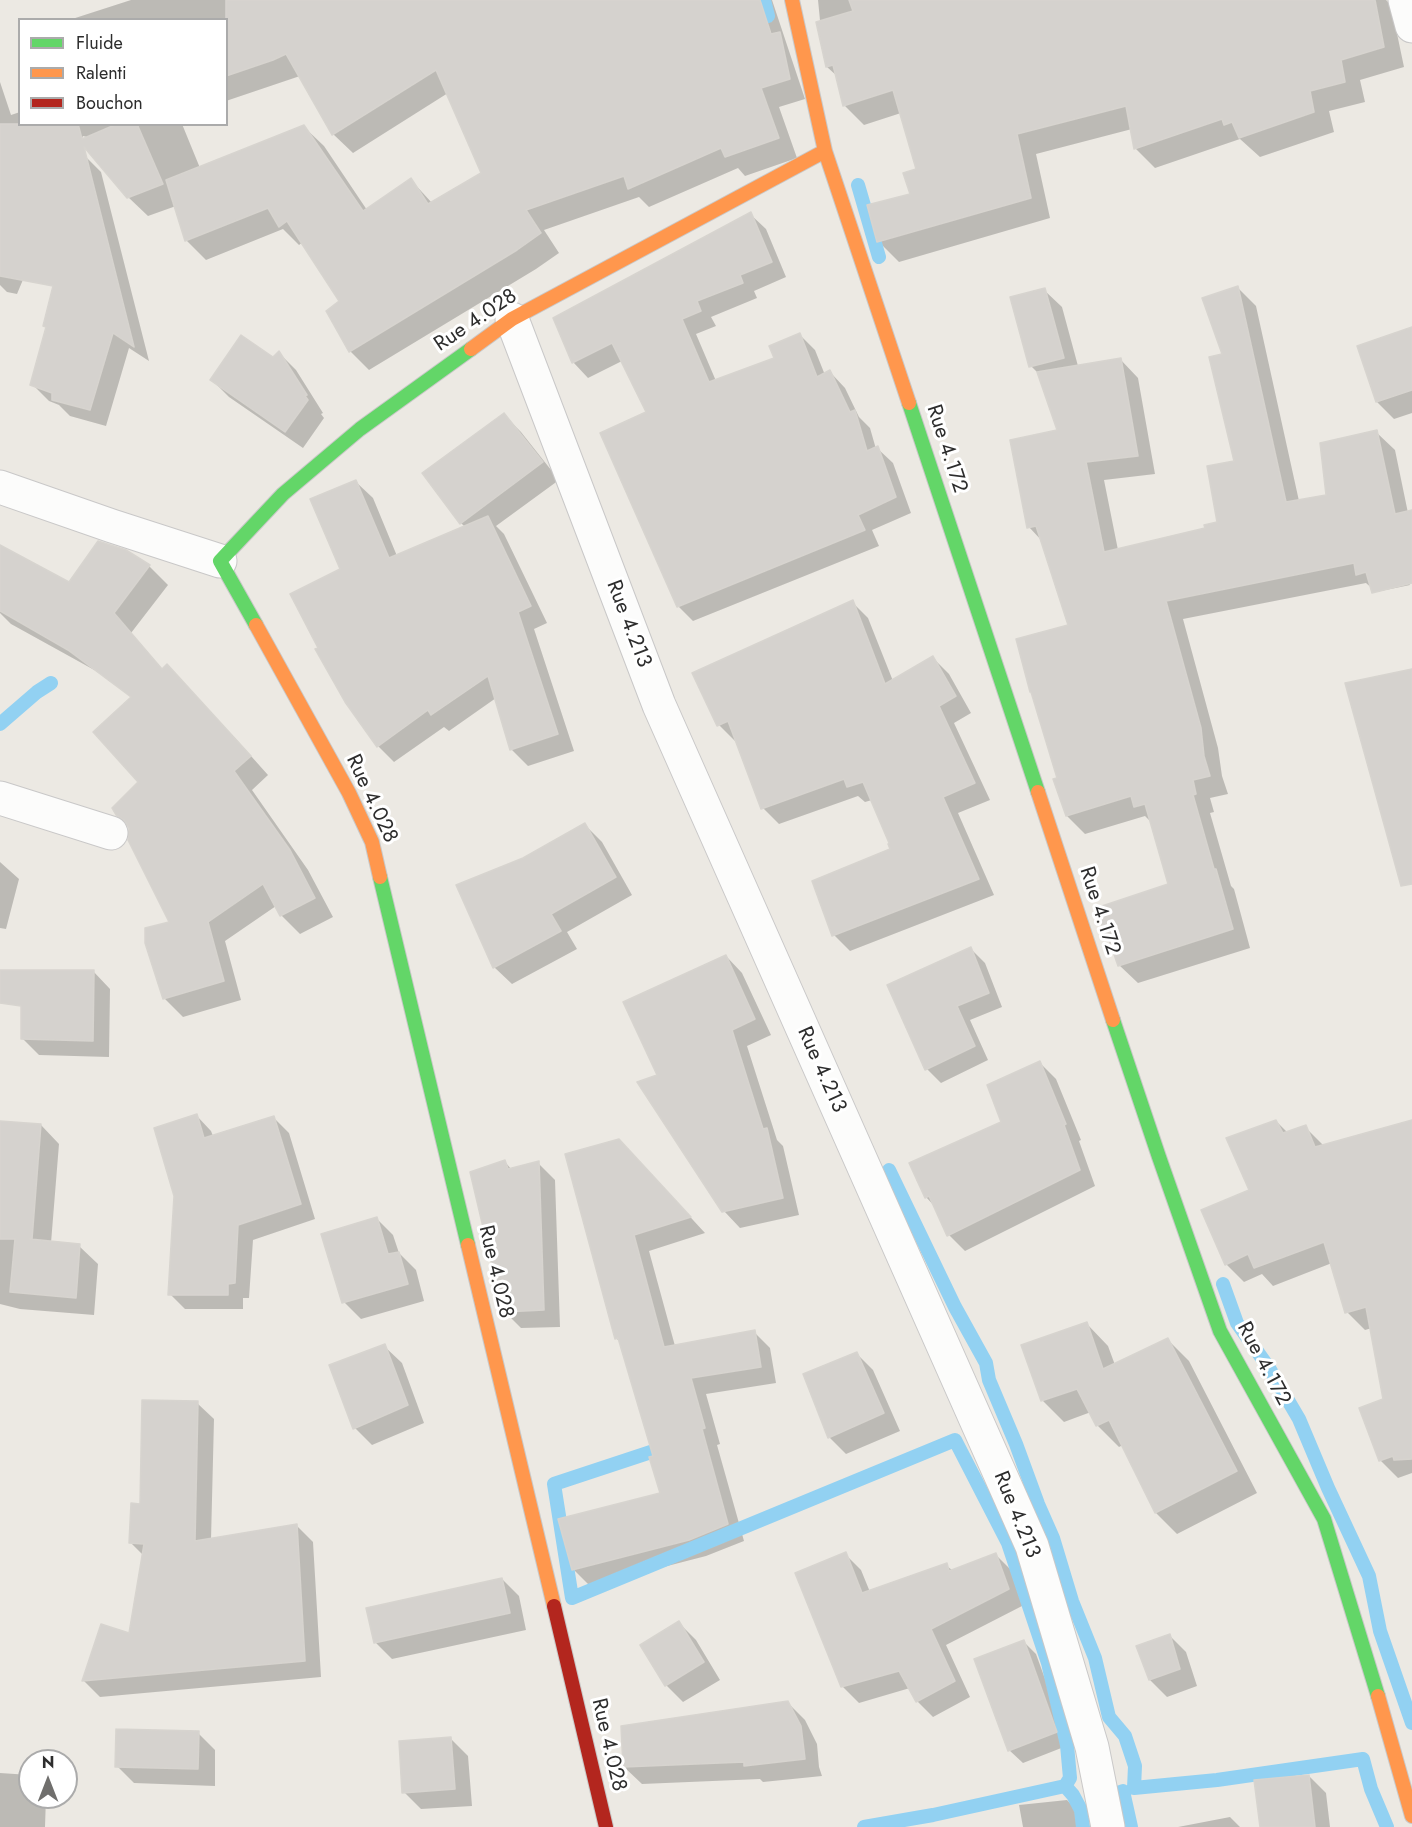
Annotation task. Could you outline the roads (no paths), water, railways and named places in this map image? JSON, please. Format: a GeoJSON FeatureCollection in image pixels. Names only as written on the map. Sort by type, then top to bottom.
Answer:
{"type":"FeatureCollection","features":[{"type":"Feature","properties":{"kind":"street","name":"Rue 4.172"},"geometry":{"type":"LineString","coordinates":[[792,0],[825,152],[1159,1157],[1220,1331],[1324,1519],[1412,1816]]}},
{"type":"Feature","properties":{"kind":"street"},"geometry":{"type":"LineString","coordinates":[[1405,0],[1412,26]]}},
{"type":"Feature","properties":{"kind":"street","name":"Rue 4.028"},"geometry":{"type":"LineString","coordinates":[[606,1827],[372,842],[349,794],[220,561],[283,494],[360,429],[512,319],[825,152]]}},
{"type":"Feature","properties":{"kind":"street","name":"Rue 4.213"},"geometry":{"type":"LineString","coordinates":[[512,319],[659,705],[1032,1546],[1092,1747],[1108,1827]]}},
{"type":"Feature","properties":{"kind":"street"},"geometry":{"type":"LineString","coordinates":[[0,487],[220,561]]}},
{"type":"Feature","properties":{"kind":"street"},"geometry":{"type":"LineString","coordinates":[[0,798],[111,833]]}},
{"type":"Feature","properties":{"kind":"waterway"},"geometry":{"type":"LineString","coordinates":[[764,0],[768,16]]}},
{"type":"Feature","properties":{"kind":"waterway"},"geometry":{"type":"LineString","coordinates":[[858,185],[879,257]]}},
{"type":"Feature","properties":{"kind":"waterway"},"geometry":{"type":"LineString","coordinates":[[0,724],[51,683]]}},
{"type":"Feature","properties":{"kind":"waterway"},"geometry":{"type":"LineString","coordinates":[[889,1170],[955,1307],[986,1363],[989,1380],[1053,1538],[1072,1601],[1095,1658],[1109,1717],[1125,1736],[1135,1766],[1134,1788],[1217,1780],[1363,1759],[1371,1789],[1387,1827]]}},
{"type":"Feature","properties":{"kind":"waterway"},"geometry":{"type":"LineString","coordinates":[[1223,1284],[1237,1323],[1269,1368],[1299,1419],[1369,1576],[1380,1631],[1412,1723]]}},
{"type":"Feature","properties":{"kind":"waterway"},"geometry":{"type":"LineString","coordinates":[[669,1446],[554,1484],[572,1598],[955,1440],[1008,1543],[1048,1663],[1067,1745],[1070,1778],[1065,1786],[933,1815],[864,1827]]}},
{"type":"Feature","properties":{"kind":"waterway"},"geometry":{"type":"LineString","coordinates":[[1065,1786],[1081,1810],[1083,1827]]}},
{"type":"Feature","properties":{"kind":"waterway"},"geometry":{"type":"LineString","coordinates":[[1110,1804],[1109,1796],[1123,1791],[1131,1827]]}}]}
